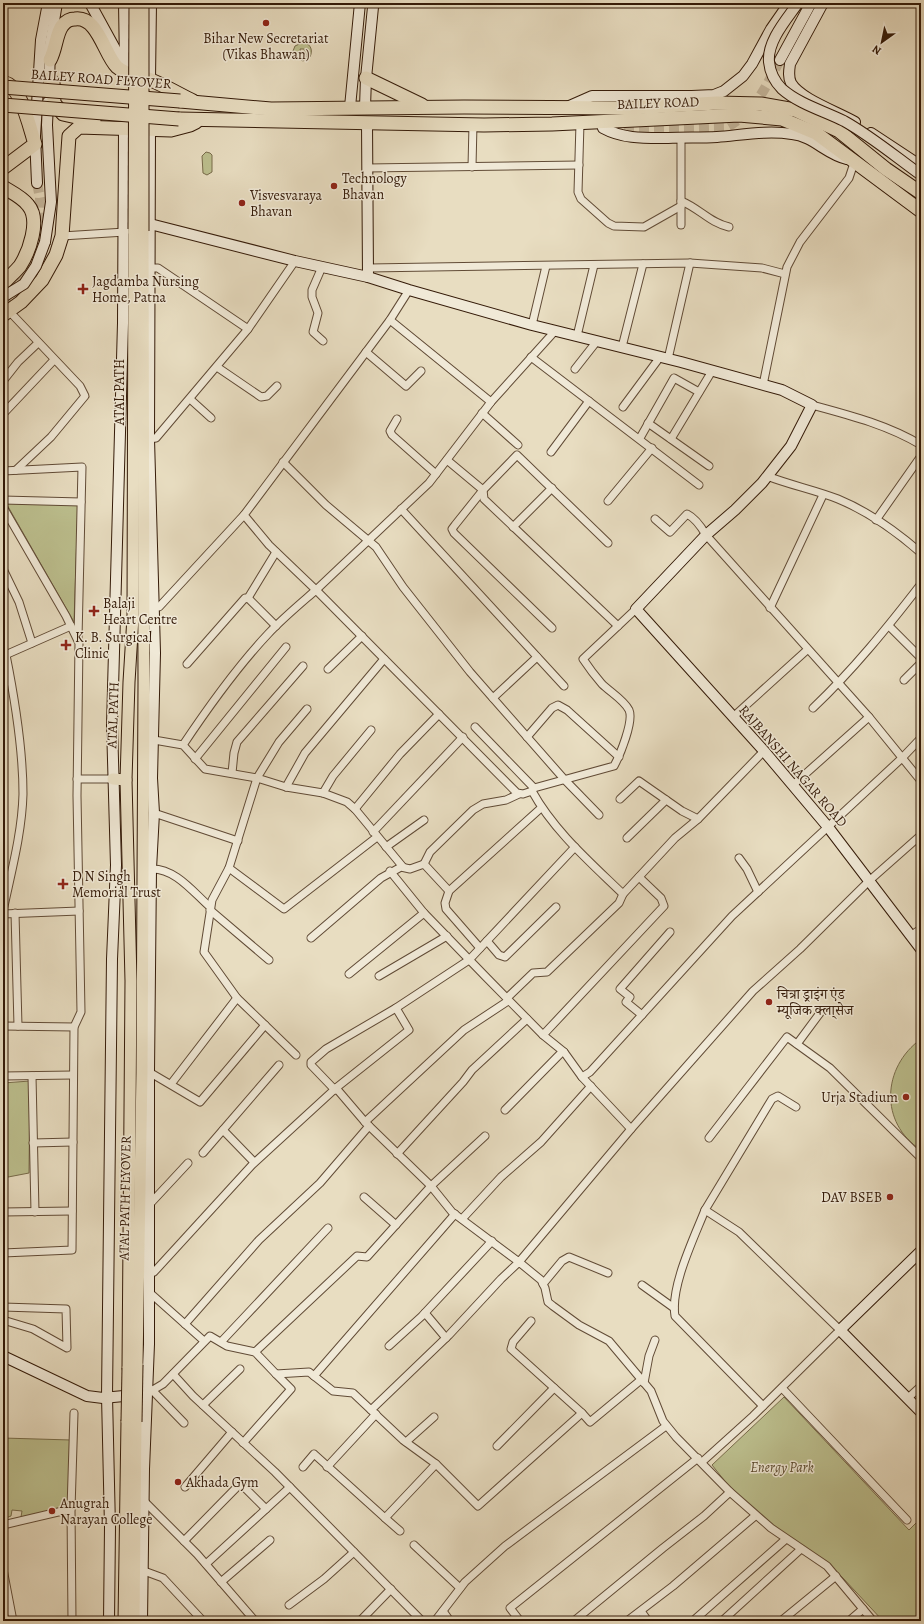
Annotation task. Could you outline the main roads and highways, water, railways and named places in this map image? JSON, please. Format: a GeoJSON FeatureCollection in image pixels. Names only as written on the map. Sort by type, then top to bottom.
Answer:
{"type":"FeatureCollection","features":[{"type":"Feature","properties":{"kind":"highway"},"geometry":{"type":"LineString","coordinates":[[50,60],[55,50],[61,27],[68,20],[79,18],[89,22],[98,33],[120,69],[150,79],[196,103]]}},
{"type":"Feature","properties":{"kind":"highway"},"geometry":{"type":"LineString","coordinates":[[366,78],[425,107]]}},
{"type":"Feature","properties":{"kind":"highway"},"geometry":{"type":"LineString","coordinates":[[49,79],[53,82],[54,103],[63,114],[73,118],[153,125],[178,125],[196,120]]}},
{"type":"Feature","properties":{"kind":"highway"},"geometry":{"type":"LineString","coordinates":[[3,83],[9,84],[20,97],[35,144],[3,168]]}},
{"type":"Feature","properties":{"kind":"highway","name":"BAILEY ROAD FLYOVER"},"geometry":{"type":"LineString","coordinates":[[3,87],[271,109],[350,108]]}},
{"type":"Feature","properties":{"kind":"highway","name":"BAILEY ROAD"},"geometry":{"type":"LineString","coordinates":[[350,108],[464,106],[630,108],[717,103],[761,104],[795,110],[839,131],[886,169],[921,193]]}},
{"type":"Feature","properties":{"kind":"highway"},"geometry":{"type":"LineString","coordinates":[[3,105],[196,120]]}},
{"type":"Feature","properties":{"kind":"highway"},"geometry":{"type":"LineString","coordinates":[[464,106],[478,112],[497,113],[498,119],[478,124]]}},
{"type":"Feature","properties":{"kind":"highway","name":"BAILEY ROAD"},"geometry":{"type":"LineString","coordinates":[[196,120],[478,124],[600,124],[739,115],[782,119],[816,134],[855,160],[921,211]]}},
{"type":"Feature","properties":{"kind":"highway"},"geometry":{"type":"LineString","coordinates":[[6,313],[21,302],[42,280],[56,255],[62,236],[70,136],[79,127],[171,130],[190,125],[196,120]]}},
{"type":"Feature","properties":{"kind":"highway"},"geometry":{"type":"LineString","coordinates":[[3,187],[29,205],[33,213],[34,227],[27,251],[20,265],[3,284]]}},
{"type":"Feature","properties":{"kind":"main road","name":"ATAL PATH"},"geometry":{"type":"LineString","coordinates":[[134,3],[148,777]]}},
{"type":"Feature","properties":{"kind":"main road","name":"ATAL PATH"},"geometry":{"type":"LineString","coordinates":[[126,780],[129,682],[133,617],[138,229],[144,3]]}},
{"type":"Feature","properties":{"kind":"main road","name":"ATAL PATH FLYOVER"},"geometry":{"type":"LineString","coordinates":[[124,1621],[142,1072],[148,777]]}},
{"type":"Feature","properties":{"kind":"main road"},"geometry":{"type":"LineString","coordinates":[[113,779],[126,780]]}},
{"type":"Feature","properties":{"kind":"main road","name":"ATAL PATH FLYOVER"},"geometry":{"type":"LineString","coordinates":[[126,780],[131,981],[132,1366]]}},
{"type":"Feature","properties":{"kind":"main road","name":"ATAL PATH FLYOVER"},"geometry":{"type":"LineString","coordinates":[[131,1422],[134,1621]]}},
{"type":"Feature","properties":{"kind":"tunnel"},"geometry":{"type":"LineString","coordinates":[[624,130],[725,128],[735,122],[752,107],[764,90],[780,60]]}},
{"type":"Feature","properties":{"kind":"tunnel"},"geometry":{"type":"LineString","coordinates":[[37,183],[40,198],[39,227]]}},
{"type":"Feature","properties":{"kind":"tunnel"},"geometry":{"type":"LineString","coordinates":[[3,306],[14,294],[29,261]]}},
{"type":"Feature","properties":{"kind":"place","name":"Bihar New Secretariat (Vikas Bhawan)"},"geometry":{"type":"Point","coordinates":[266,23]}},
{"type":"Feature","properties":{"kind":"place","name":"Technology Bhavan"},"geometry":{"type":"Point","coordinates":[334,186]}},
{"type":"Feature","properties":{"kind":"place","name":"Visvesvaraya Bhavan"},"geometry":{"type":"Point","coordinates":[242,203]}},
{"type":"Feature","properties":{"kind":"place","name":"Jagdamba Nursing Home, Patna"},"geometry":{"type":"Point","coordinates":[83,289]}},
{"type":"Feature","properties":{"kind":"place","name":"Balaji Heart Centre"},"geometry":{"type":"Point","coordinates":[94,611]}},
{"type":"Feature","properties":{"kind":"place","name":"K. B. Surgical Clinic"},"geometry":{"type":"Point","coordinates":[66,645]}},
{"type":"Feature","properties":{"kind":"place","name":"D N Singh Memorial Trust"},"geometry":{"type":"Point","coordinates":[63,884]}},
{"type":"Feature","properties":{"kind":"place","name":"चित्रा ड्राइंग एंड म्यूजिक क्ला्सेज"},"geometry":{"type":"Point","coordinates":[769,1002]}},
{"type":"Feature","properties":{"kind":"place","name":"Urja Stadium"},"geometry":{"type":"Point","coordinates":[906,1097]}},
{"type":"Feature","properties":{"kind":"place","name":"DAV BSEB"},"geometry":{"type":"Point","coordinates":[890,1197]}},
{"type":"Feature","properties":{"kind":"place","name":"Akhada Gym"},"geometry":{"type":"Point","coordinates":[178,1482]}},
{"type":"Feature","properties":{"kind":"place","name":"Anugrah Narayan College"},"geometry":{"type":"Point","coordinates":[52,1511]}},
{"type":"Feature","properties":{"kind":"park label","name":"Energy Park"},"geometry":{"type":"Point","coordinates":[782,1467]}}]}
